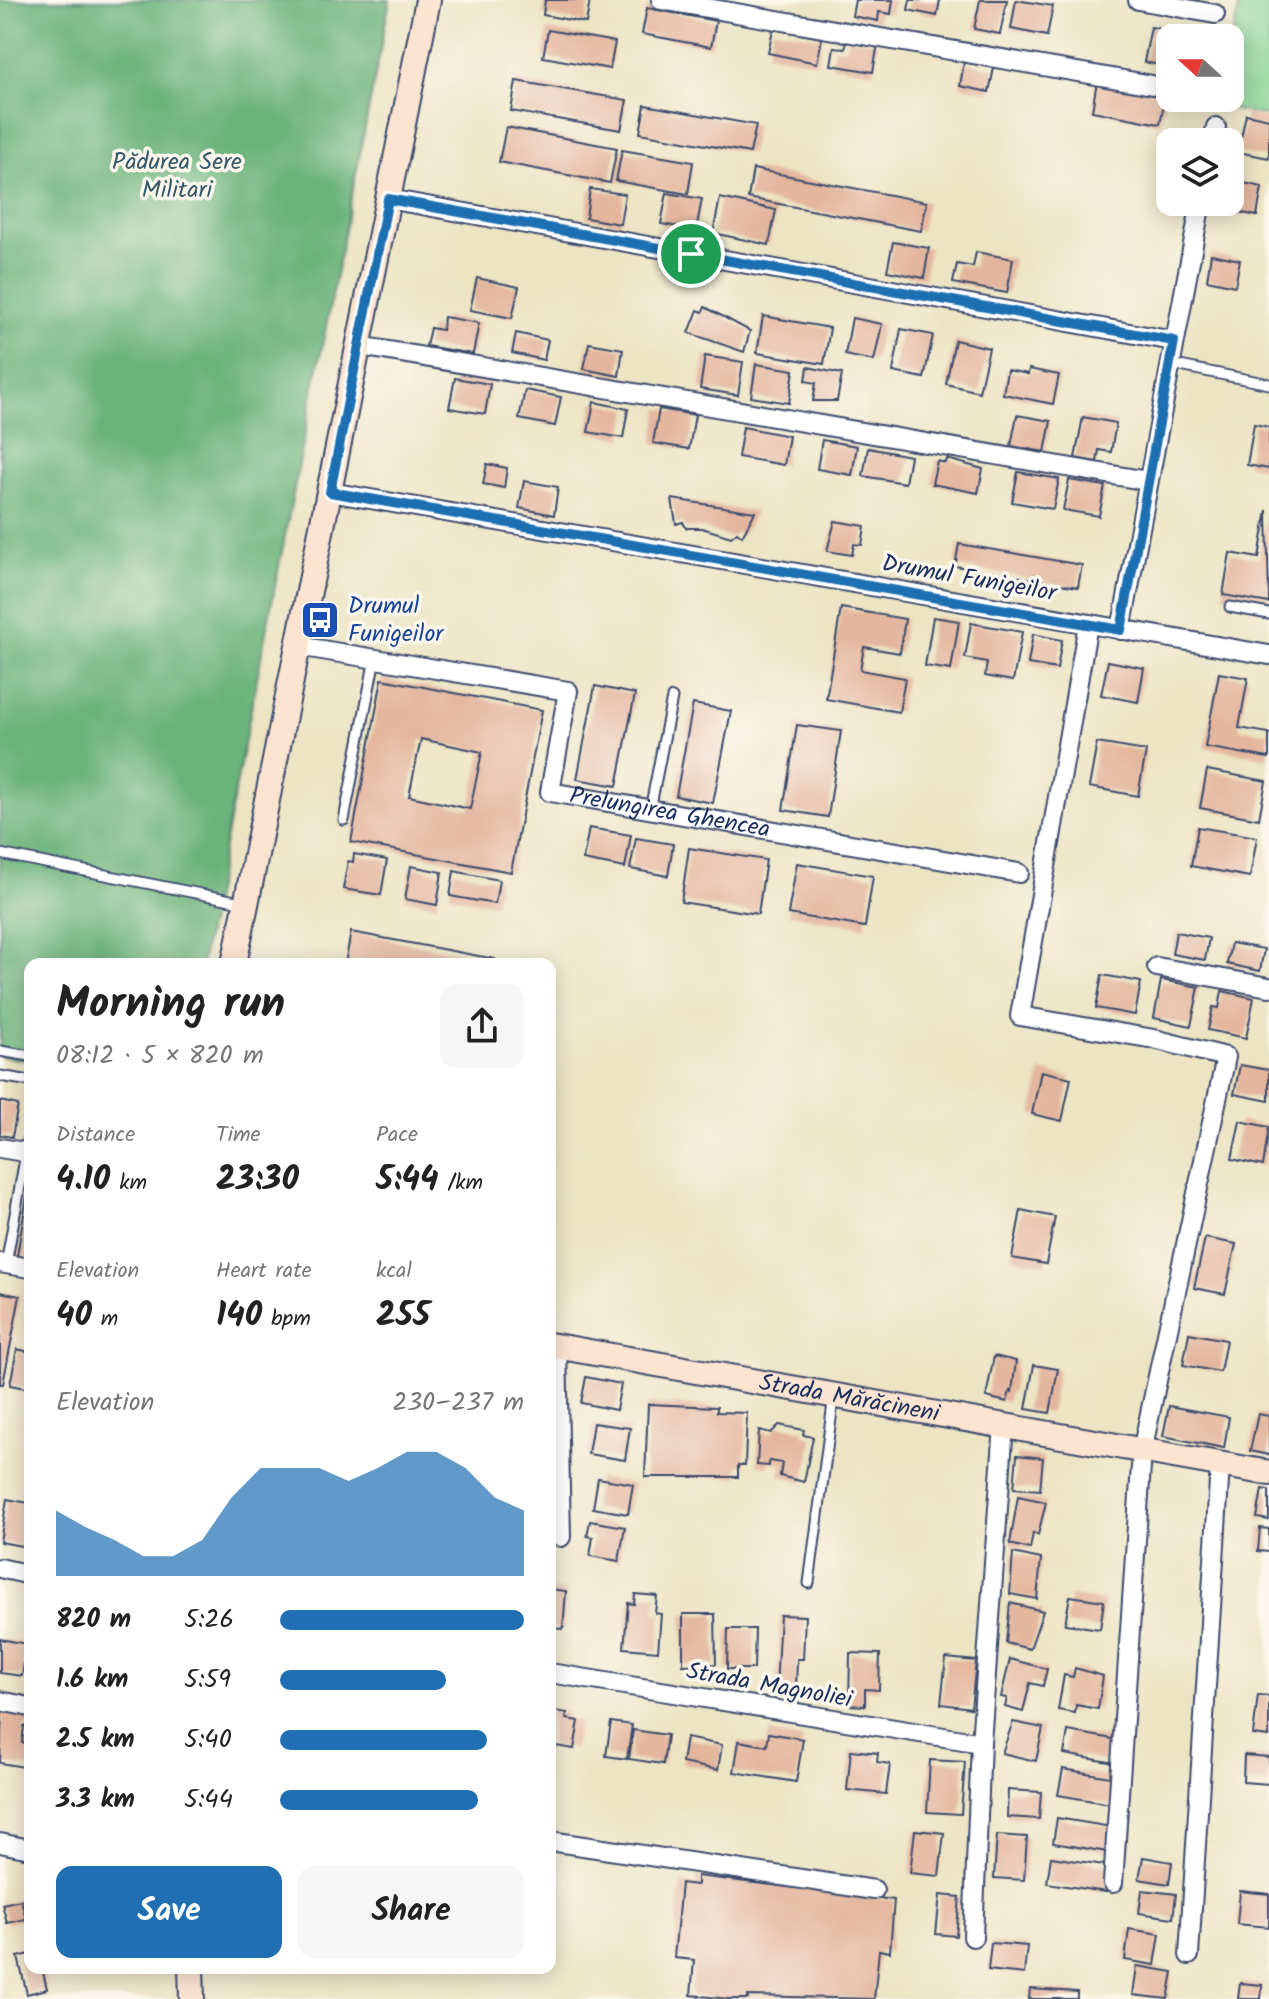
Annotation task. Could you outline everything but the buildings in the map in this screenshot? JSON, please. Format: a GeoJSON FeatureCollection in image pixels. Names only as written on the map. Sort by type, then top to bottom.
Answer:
{"type":"FeatureCollection","features":[{"type":"Feature","properties":{"kind":"main road"},"geometry":{"type":"LineString","coordinates":[[235,958],[428,0]]}},
{"type":"Feature","properties":{"kind":"main road","name":"Strada Mărăcineni"},"geometry":{"type":"LineString","coordinates":[[556,1347],[1269,1473]]}},
{"type":"Feature","properties":{"kind":"main road"},"geometry":{"type":"LineString","coordinates":[[191,1974],[192,1999]]}},
{"type":"Feature","properties":{"kind":"street"},"geometry":{"type":"LineString","coordinates":[[661,0],[1156,86]]}},
{"type":"Feature","properties":{"kind":"street"},"geometry":{"type":"LineString","coordinates":[[1138,0],[1215,14]]}},
{"type":"Feature","properties":{"kind":"street"},"geometry":{"type":"LineString","coordinates":[[388,199],[1174,341]]}},
{"type":"Feature","properties":{"kind":"street"},"geometry":{"type":"LineString","coordinates":[[1121,630],[1198,216]]}},
{"type":"Feature","properties":{"kind":"street"},"geometry":{"type":"LineString","coordinates":[[360,346],[1148,481]]}},
{"type":"Feature","properties":{"kind":"street","name":"Drumul Funigeilor"},"geometry":{"type":"LineString","coordinates":[[330,492],[1269,655]]}},
{"type":"Feature","properties":{"kind":"street"},"geometry":{"type":"LineString","coordinates":[[1088,624],[1020,1016],[1154,1039],[1226,1057],[1142,1451],[1113,1883]]}},
{"type":"Feature","properties":{"kind":"street","name":"Prelungirea Ghencea"},"geometry":{"type":"LineString","coordinates":[[298,646],[568,691],[550,792],[1019,873]]}},
{"type":"Feature","properties":{"kind":"street"},"geometry":{"type":"LineString","coordinates":[[1157,967],[1269,987]]}},
{"type":"Feature","properties":{"kind":"street"},"geometry":{"type":"LineString","coordinates":[[0,1148],[24,1152]]}},
{"type":"Feature","properties":{"kind":"street"},"geometry":{"type":"LineString","coordinates":[[3,1264],[24,1267]]}},
{"type":"Feature","properties":{"kind":"street","name":"Strada Mărăcineni"},"geometry":{"type":"LineString","coordinates":[[556,1418],[561,1537]]}},
{"type":"Feature","properties":{"kind":"street"},"geometry":{"type":"LineString","coordinates":[[973,1937],[981,1743],[1004,1425]]}},
{"type":"Feature","properties":{"kind":"street"},"geometry":{"type":"LineString","coordinates":[[1189,1955],[1220,1465]]}},
{"type":"Feature","properties":{"kind":"street"},"geometry":{"type":"LineString","coordinates":[[0,1568],[24,1574]]}},
{"type":"Feature","properties":{"kind":"street","name":"Strada Magnoliei"},"geometry":{"type":"LineString","coordinates":[[556,1674],[981,1743]]}},
{"type":"Feature","properties":{"kind":"street"},"geometry":{"type":"LineString","coordinates":[[0,1701],[24,1706]]}},
{"type":"Feature","properties":{"kind":"street"},"geometry":{"type":"LineString","coordinates":[[556,1842],[874,1890]]}},
{"type":"Feature","properties":{"kind":"street"},"geometry":{"type":"LineString","coordinates":[[0,1843],[24,1848]]}},
{"type":"Feature","properties":{"kind":"lane"},"geometry":{"type":"LineString","coordinates":[[1170,364],[1269,384]]}},
{"type":"Feature","properties":{"kind":"lane"},"geometry":{"type":"LineString","coordinates":[[1230,607],[1269,614]]}},
{"type":"Feature","properties":{"kind":"lane"},"geometry":{"type":"LineString","coordinates":[[344,820],[375,658]]}},
{"type":"Feature","properties":{"kind":"lane"},"geometry":{"type":"LineString","coordinates":[[650,810],[672,698]]}},
{"type":"Feature","properties":{"kind":"lane"},"geometry":{"type":"LineString","coordinates":[[0,854],[246,903]]}},
{"type":"Feature","properties":{"kind":"lane"},"geometry":{"type":"LineString","coordinates":[[0,1051],[24,1055]]}},
{"type":"Feature","properties":{"kind":"lane"},"geometry":{"type":"LineString","coordinates":[[0,1076],[24,1080]]}},
{"type":"Feature","properties":{"kind":"lane"},"geometry":{"type":"LineString","coordinates":[[3,1264],[24,1171]]}},
{"type":"Feature","properties":{"kind":"lane"},"geometry":{"type":"LineString","coordinates":[[809,1583],[834,1396]]}},
{"type":"Feature","properties":{"kind":"green space","name":"Pădurea Sere Militari"},"geometry":{"type":"Polygon","coordinates":[[[0,0],[390,0],[202,958],[24,958],[24,1060],[0,1056],[0,0]]]}},
{"type":"Feature","properties":{"kind":"green space"},"geometry":{"type":"Polygon","coordinates":[[[1240,0],[1269,0],[1269,116],[1244,112],[1244,24],[1235,24],[1240,0]]]}},
{"type":"Feature","properties":{"kind":"place","name":"Drumul Funigeilor"},"geometry":{"type":"Point","coordinates":[320,620]}},
{"type":"Feature","properties":{"kind":"route"},"geometry":{"type":"LineString","coordinates":[[388,199],[691,254],[1174,341],[1121,630],[330,492],[388,199]]}}]}
